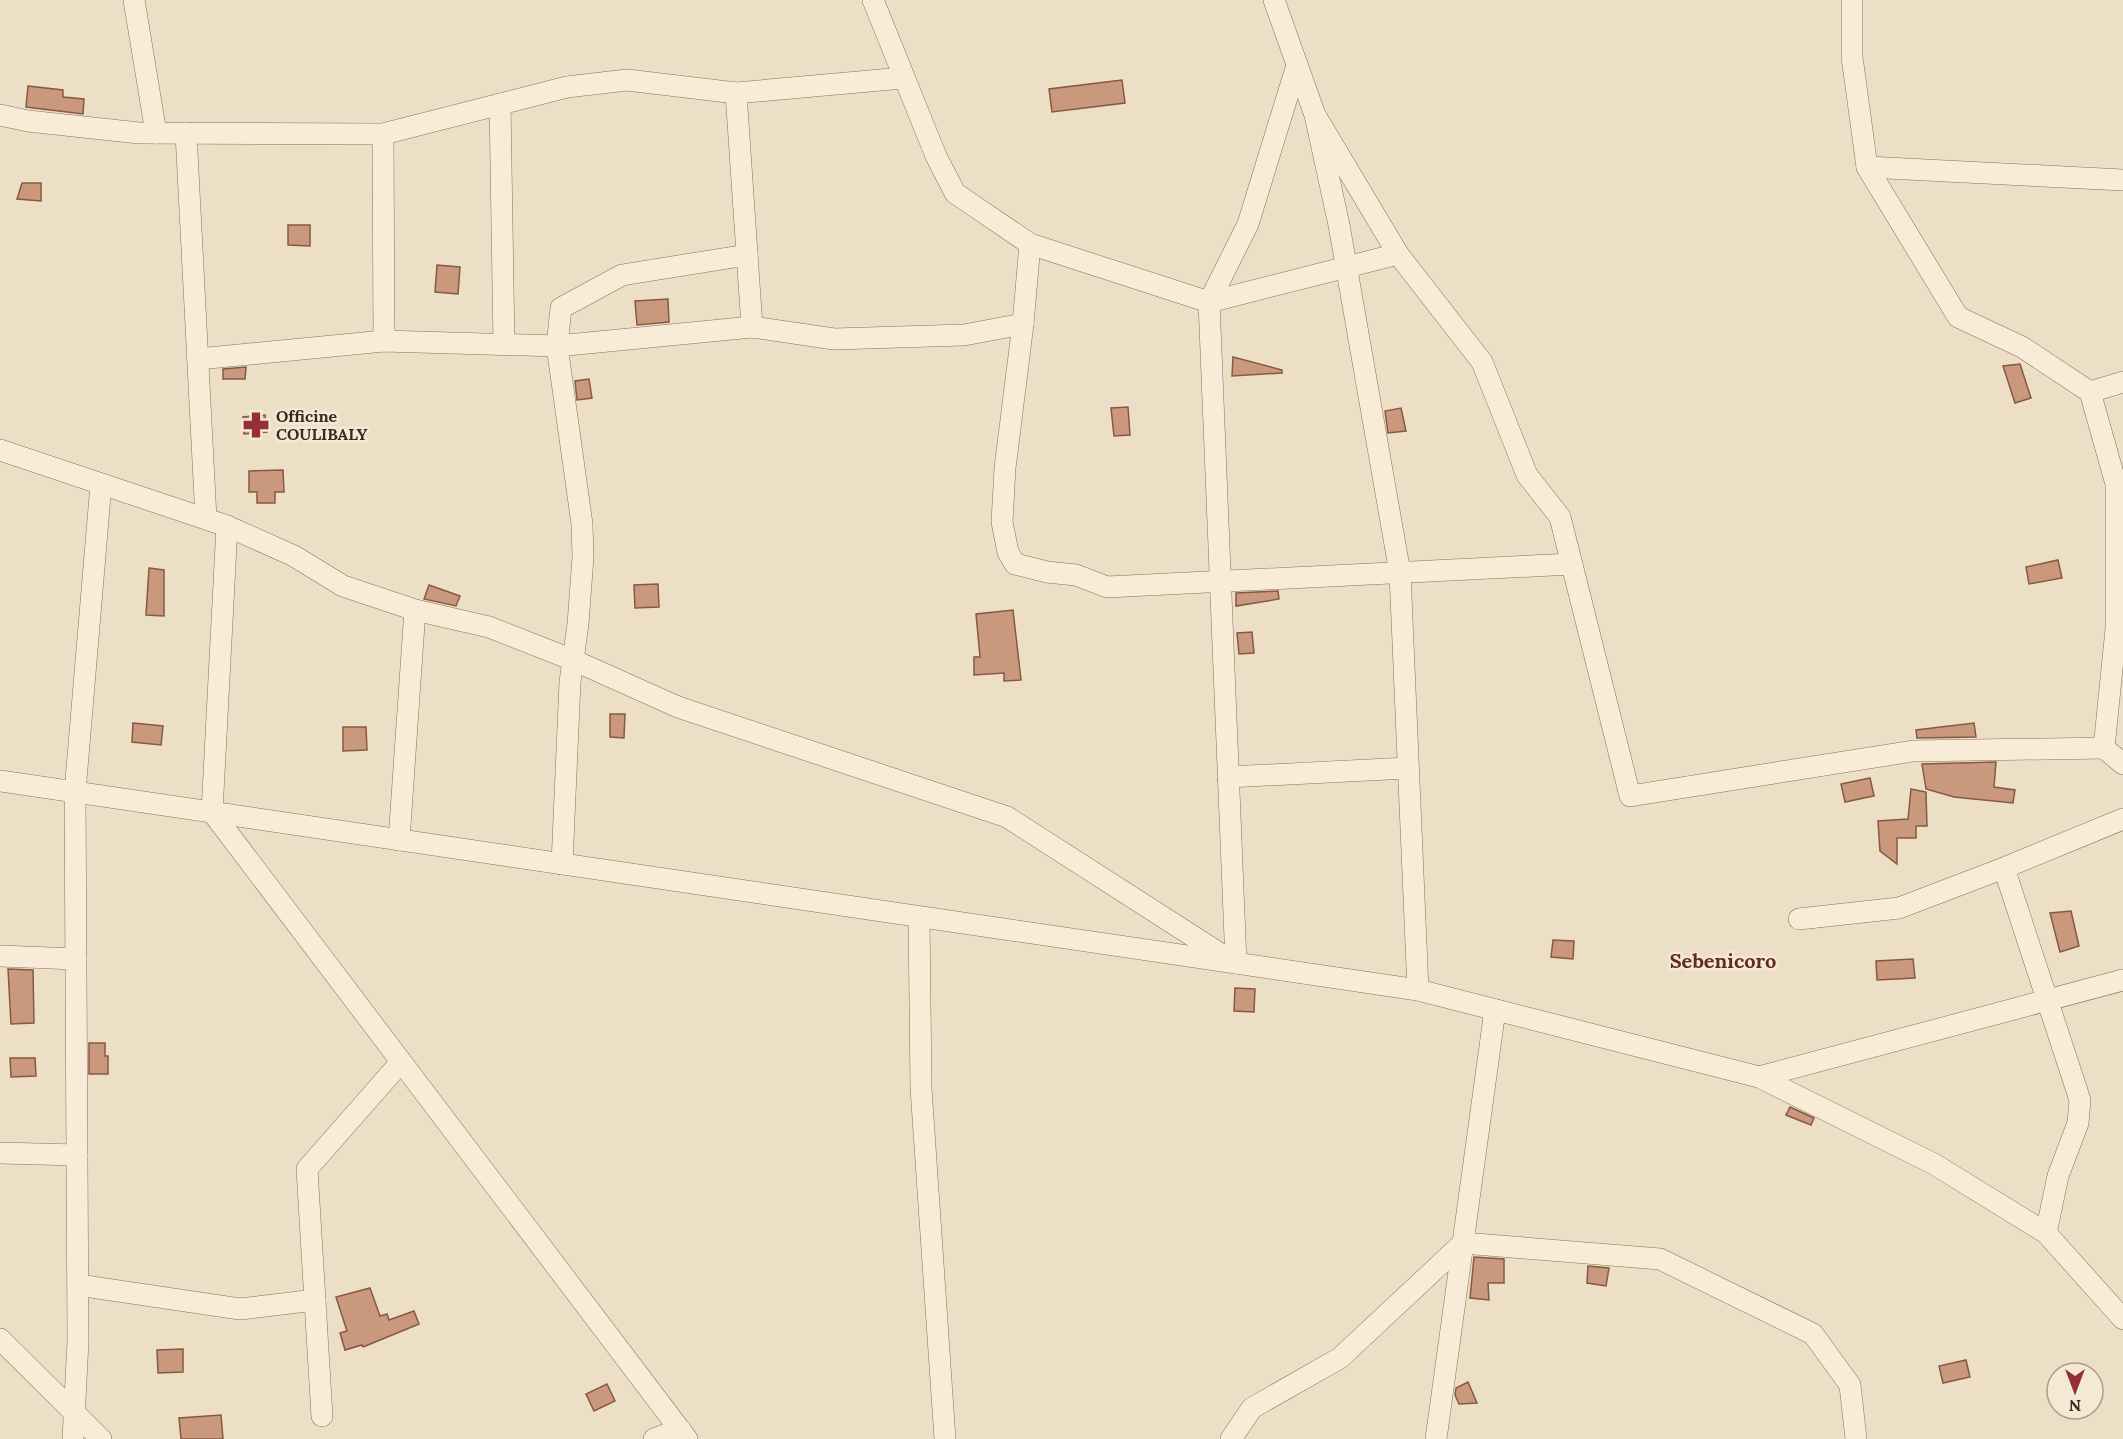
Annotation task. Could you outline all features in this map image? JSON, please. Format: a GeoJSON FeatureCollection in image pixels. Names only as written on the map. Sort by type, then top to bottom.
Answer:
{"type":"FeatureCollection","features":[{"type":"Feature","properties":{"kind":"street"},"geometry":{"type":"LineString","coordinates":[[134,0],[156,134]]}},
{"type":"Feature","properties":{"kind":"street"},"geometry":{"type":"LineString","coordinates":[[873,0],[936,156],[955,193],[1030,244],[1209,302],[1398,254]]}},
{"type":"Feature","properties":{"kind":"street"},"geometry":{"type":"LineString","coordinates":[[1274,0],[1315,115],[1347,267],[1400,573],[1418,990]]}},
{"type":"Feature","properties":{"kind":"street"},"geometry":{"type":"LineString","coordinates":[[1852,0],[1852,57],[1867,167],[1958,317],[2022,347],[2090,392],[2116,484],[2116,629],[2104,748]]}},
{"type":"Feature","properties":{"kind":"street"},"geometry":{"type":"LineString","coordinates":[[1236,963],[1209,302],[1248,224],[1298,65]]}},
{"type":"Feature","properties":{"kind":"street"},"geometry":{"type":"LineString","coordinates":[[0,115],[28,121],[156,134],[383,134],[567,87],[627,80],[736,93],[903,78]]}},
{"type":"Feature","properties":{"kind":"street"},"geometry":{"type":"LineString","coordinates":[[736,93],[752,327]]}},
{"type":"Feature","properties":{"kind":"street"},"geometry":{"type":"LineString","coordinates":[[500,104],[504,345]]}},
{"type":"Feature","properties":{"kind":"street"},"geometry":{"type":"LineString","coordinates":[[1315,115],[1398,254],[1482,362],[1527,475],[1560,517],[1630,796],[1913,751],[2104,748],[2123,764]]}},
{"type":"Feature","properties":{"kind":"street"},"geometry":{"type":"LineString","coordinates":[[186,134],[206,519]]}},
{"type":"Feature","properties":{"kind":"street"},"geometry":{"type":"LineString","coordinates":[[383,134],[384,341]]}},
{"type":"Feature","properties":{"kind":"street"},"geometry":{"type":"LineString","coordinates":[[1867,167],[2123,180]]}},
{"type":"Feature","properties":{"kind":"street"},"geometry":{"type":"LineString","coordinates":[[1030,244],[1023,324],[1005,468],[1002,522],[1008,552],[1015,564],[1047,572],[1076,574],[1107,587],[1572,564]]}},
{"type":"Feature","properties":{"kind":"street"},"geometry":{"type":"LineString","coordinates":[[562,864],[570,682],[582,591],[582,524],[557,346],[561,308],[622,275],[747,255]]}},
{"type":"Feature","properties":{"kind":"street"},"geometry":{"type":"LineString","coordinates":[[198,359],[384,341],[557,346],[752,327],[834,339],[964,335],[1023,324]]}},
{"type":"Feature","properties":{"kind":"street"},"geometry":{"type":"LineString","coordinates":[[2090,392],[2123,382]]}},
{"type":"Feature","properties":{"kind":"street"},"geometry":{"type":"LineString","coordinates":[[0,450],[227,526],[294,556],[343,586],[415,610],[489,627],[573,660],[678,707],[1007,817],[1236,963]]}},
{"type":"Feature","properties":{"kind":"street"},"geometry":{"type":"LineString","coordinates":[[73,1439],[78,1341],[75,792],[101,484]]}},
{"type":"Feature","properties":{"kind":"street"},"geometry":{"type":"LineString","coordinates":[[227,526],[212,812],[683,1434],[654,1439]]}},
{"type":"Feature","properties":{"kind":"street"},"geometry":{"type":"LineString","coordinates":[[399,840],[415,610]]}},
{"type":"Feature","properties":{"kind":"street"},"geometry":{"type":"LineString","coordinates":[[1228,777],[1408,768]]}},
{"type":"Feature","properties":{"kind":"street"},"geometry":{"type":"LineString","coordinates":[[0,781],[1418,990],[1759,1077],[1934,1164],[2046,1233],[2123,1319]]}},
{"type":"Feature","properties":{"kind":"street"},"geometry":{"type":"LineString","coordinates":[[1799,919],[1899,908],[2123,819]]}},
{"type":"Feature","properties":{"kind":"street"},"geometry":{"type":"LineString","coordinates":[[2004,868],[2080,1100],[2079,1123],[2058,1176],[2046,1233]]}},
{"type":"Feature","properties":{"kind":"street"},"geometry":{"type":"LineString","coordinates":[[919,917],[921,1088],[945,1439]]}},
{"type":"Feature","properties":{"kind":"street"},"geometry":{"type":"LineString","coordinates":[[0,956],[76,959]]}},
{"type":"Feature","properties":{"kind":"street"},"geometry":{"type":"LineString","coordinates":[[1759,1077],[2123,980]]}},
{"type":"Feature","properties":{"kind":"street"},"geometry":{"type":"LineString","coordinates":[[1436,1439],[1495,1010]]}},
{"type":"Feature","properties":{"kind":"street"},"geometry":{"type":"LineString","coordinates":[[322,1416],[307,1169],[401,1062]]}},
{"type":"Feature","properties":{"kind":"street"},"geometry":{"type":"LineString","coordinates":[[0,1153],[77,1155]]}},
{"type":"Feature","properties":{"kind":"street"},"geometry":{"type":"LineString","coordinates":[[1231,1439],[1252,1408],[1340,1358],[1463,1243],[1660,1259],[1813,1334],[1850,1385],[1856,1439]]}},
{"type":"Feature","properties":{"kind":"street"},"geometry":{"type":"LineString","coordinates":[[78,1285],[240,1309],[315,1300]]}},
{"type":"Feature","properties":{"kind":"street"},"geometry":{"type":"LineString","coordinates":[[0,1339],[100,1439]]}},
{"type":"Feature","properties":{"kind":"building"},"geometry":{"type":"Polygon","coordinates":[[[1122,80],[1125,103],[1052,112],[1049,89],[1122,80]]]}},
{"type":"Feature","properties":{"kind":"building"},"geometry":{"type":"Polygon","coordinates":[[[28,86],[63,90],[63,97],[84,99],[83,114],[26,107],[28,86]]]}},
{"type":"Feature","properties":{"kind":"building"},"geometry":{"type":"Polygon","coordinates":[[[22,183],[41,183],[41,201],[17,199],[22,183]]]}},
{"type":"Feature","properties":{"kind":"building"},"geometry":{"type":"Polygon","coordinates":[[[288,225],[310,225],[310,246],[288,245],[288,225]]]}},
{"type":"Feature","properties":{"kind":"building"},"geometry":{"type":"Polygon","coordinates":[[[437,265],[460,267],[458,294],[435,292],[437,265]]]}},
{"type":"Feature","properties":{"kind":"building"},"geometry":{"type":"Polygon","coordinates":[[[668,299],[669,322],[637,325],[635,301],[668,299]]]}},
{"type":"Feature","properties":{"kind":"building"},"geometry":{"type":"Polygon","coordinates":[[[1233,357],[1282,370],[1282,373],[1232,376],[1233,357]]]}},
{"type":"Feature","properties":{"kind":"building"},"geometry":{"type":"Polygon","coordinates":[[[2020,364],[2031,398],[2015,403],[2003,366],[2020,364]]]}},
{"type":"Feature","properties":{"kind":"building"},"geometry":{"type":"Polygon","coordinates":[[[246,367],[245,379],[223,379],[223,369],[246,367]]]}},
{"type":"Feature","properties":{"kind":"building"},"geometry":{"type":"Polygon","coordinates":[[[589,379],[592,398],[577,400],[575,381],[589,379]]]}},
{"type":"Feature","properties":{"kind":"building"},"geometry":{"type":"Polygon","coordinates":[[[1128,407],[1130,435],[1114,436],[1111,408],[1128,407]]]}},
{"type":"Feature","properties":{"kind":"building"},"geometry":{"type":"Polygon","coordinates":[[[1401,408],[1406,431],[1388,433],[1385,411],[1401,408]]]}},
{"type":"Feature","properties":{"kind":"building"},"geometry":{"type":"Polygon","coordinates":[[[265,415],[267,432],[244,434],[243,417],[265,415]]]}},
{"type":"Feature","properties":{"kind":"building"},"geometry":{"type":"Polygon","coordinates":[[[283,470],[284,492],[275,492],[275,503],[257,503],[257,492],[249,492],[249,471],[283,470]]]}},
{"type":"Feature","properties":{"kind":"building"},"geometry":{"type":"Polygon","coordinates":[[[2058,560],[2062,578],[2029,584],[2026,567],[2058,560]]]}},
{"type":"Feature","properties":{"kind":"building"},"geometry":{"type":"Polygon","coordinates":[[[149,568],[164,570],[164,616],[146,615],[149,568]]]}},
{"type":"Feature","properties":{"kind":"building"},"geometry":{"type":"Polygon","coordinates":[[[658,584],[659,607],[635,608],[634,585],[658,584]]]}},
{"type":"Feature","properties":{"kind":"building"},"geometry":{"type":"Polygon","coordinates":[[[429,585],[460,596],[456,606],[424,599],[429,585]]]}},
{"type":"Feature","properties":{"kind":"building"},"geometry":{"type":"Polygon","coordinates":[[[1278,591],[1279,599],[1236,606],[1236,593],[1278,591]]]}},
{"type":"Feature","properties":{"kind":"building"},"geometry":{"type":"Polygon","coordinates":[[[1013,610],[1021,680],[1004,681],[1004,673],[974,675],[974,657],[980,657],[976,614],[1013,610]]]}},
{"type":"Feature","properties":{"kind":"building"},"geometry":{"type":"Polygon","coordinates":[[[1252,632],[1254,653],[1239,654],[1237,633],[1252,632]]]}},
{"type":"Feature","properties":{"kind":"building"},"geometry":{"type":"Polygon","coordinates":[[[610,714],[625,714],[624,738],[610,737],[610,714]]]}},
{"type":"Feature","properties":{"kind":"building"},"geometry":{"type":"Polygon","coordinates":[[[133,723],[163,726],[161,745],[132,742],[133,723]]]}},
{"type":"Feature","properties":{"kind":"building"},"geometry":{"type":"Polygon","coordinates":[[[1974,723],[1976,737],[1917,738],[1916,730],[1974,723]]]}},
{"type":"Feature","properties":{"kind":"building"},"geometry":{"type":"Polygon","coordinates":[[[343,727],[366,727],[367,750],[343,751],[343,727]]]}},
{"type":"Feature","properties":{"kind":"building"},"geometry":{"type":"Polygon","coordinates":[[[1996,762],[1994,787],[2015,790],[2013,803],[1954,797],[1926,789],[1922,764],[1996,762]]]}},
{"type":"Feature","properties":{"kind":"building"},"geometry":{"type":"Polygon","coordinates":[[[1870,778],[1874,796],[1845,802],[1841,784],[1870,778]]]}},
{"type":"Feature","properties":{"kind":"building"},"geometry":{"type":"Polygon","coordinates":[[[1911,789],[1926,792],[1927,826],[1916,826],[1916,838],[1897,838],[1897,864],[1880,851],[1878,821],[1908,819],[1911,789]]]}},
{"type":"Feature","properties":{"kind":"building"},"geometry":{"type":"Polygon","coordinates":[[[2071,911],[2079,946],[2060,952],[2050,913],[2071,911]]]}},
{"type":"Feature","properties":{"kind":"building"},"geometry":{"type":"Polygon","coordinates":[[[1553,940],[1574,941],[1573,959],[1551,957],[1553,940]]]}},
{"type":"Feature","properties":{"kind":"building"},"geometry":{"type":"Polygon","coordinates":[[[1913,959],[1915,978],[1877,980],[1876,961],[1913,959]]]}},
{"type":"Feature","properties":{"kind":"building"},"geometry":{"type":"Polygon","coordinates":[[[8,969],[33,970],[34,1023],[11,1024],[8,969]]]}},
{"type":"Feature","properties":{"kind":"building"},"geometry":{"type":"Polygon","coordinates":[[[1235,988],[1255,989],[1254,1012],[1234,1011],[1235,988]]]}},
{"type":"Feature","properties":{"kind":"building"},"geometry":{"type":"Polygon","coordinates":[[[89,1043],[105,1043],[108,1074],[89,1074],[89,1043]]]}},
{"type":"Feature","properties":{"kind":"building"},"geometry":{"type":"Polygon","coordinates":[[[10,1058],[35,1058],[36,1076],[11,1077],[10,1058]]]}},
{"type":"Feature","properties":{"kind":"building"},"geometry":{"type":"Polygon","coordinates":[[[1790,1107],[1814,1118],[1811,1125],[1786,1115],[1790,1107]]]}},
{"type":"Feature","properties":{"kind":"building"},"geometry":{"type":"Polygon","coordinates":[[[1474,1257],[1504,1259],[1504,1283],[1488,1283],[1489,1300],[1470,1298],[1474,1257]]]}},
{"type":"Feature","properties":{"kind":"building"},"geometry":{"type":"Polygon","coordinates":[[[1588,1266],[1609,1268],[1606,1286],[1587,1283],[1588,1266]]]}},
{"type":"Feature","properties":{"kind":"building"},"geometry":{"type":"Polygon","coordinates":[[[370,1288],[380,1316],[387,1314],[389,1320],[414,1311],[419,1324],[363,1347],[362,1345],[345,1350],[340,1333],[347,1331],[336,1297],[370,1288]]]}},
{"type":"Feature","properties":{"kind":"building"},"geometry":{"type":"Polygon","coordinates":[[[183,1349],[183,1372],[158,1373],[157,1350],[183,1349]]]}},
{"type":"Feature","properties":{"kind":"building"},"geometry":{"type":"Polygon","coordinates":[[[1966,1360],[1970,1377],[1943,1383],[1939,1366],[1966,1360]]]}},
{"type":"Feature","properties":{"kind":"building"},"geometry":{"type":"Polygon","coordinates":[[[1468,1382],[1477,1403],[1459,1404],[1455,1395],[1456,1388],[1468,1382]]]}},
{"type":"Feature","properties":{"kind":"building"},"geometry":{"type":"Polygon","coordinates":[[[607,1384],[615,1401],[594,1411],[586,1394],[607,1384]]]}},
{"type":"Feature","properties":{"kind":"building"},"geometry":{"type":"Polygon","coordinates":[[[221,1415],[223,1439],[181,1439],[179,1418],[221,1415]]]}},
{"type":"Feature","properties":{"kind":"place","name":"Officine COULIBALY"},"geometry":{"type":"Point","coordinates":[256,425]}},
{"type":"Feature","properties":{"kind":"district","name":"Sebenicoro"},"geometry":{"type":"Point","coordinates":[1723,961]}}]}
